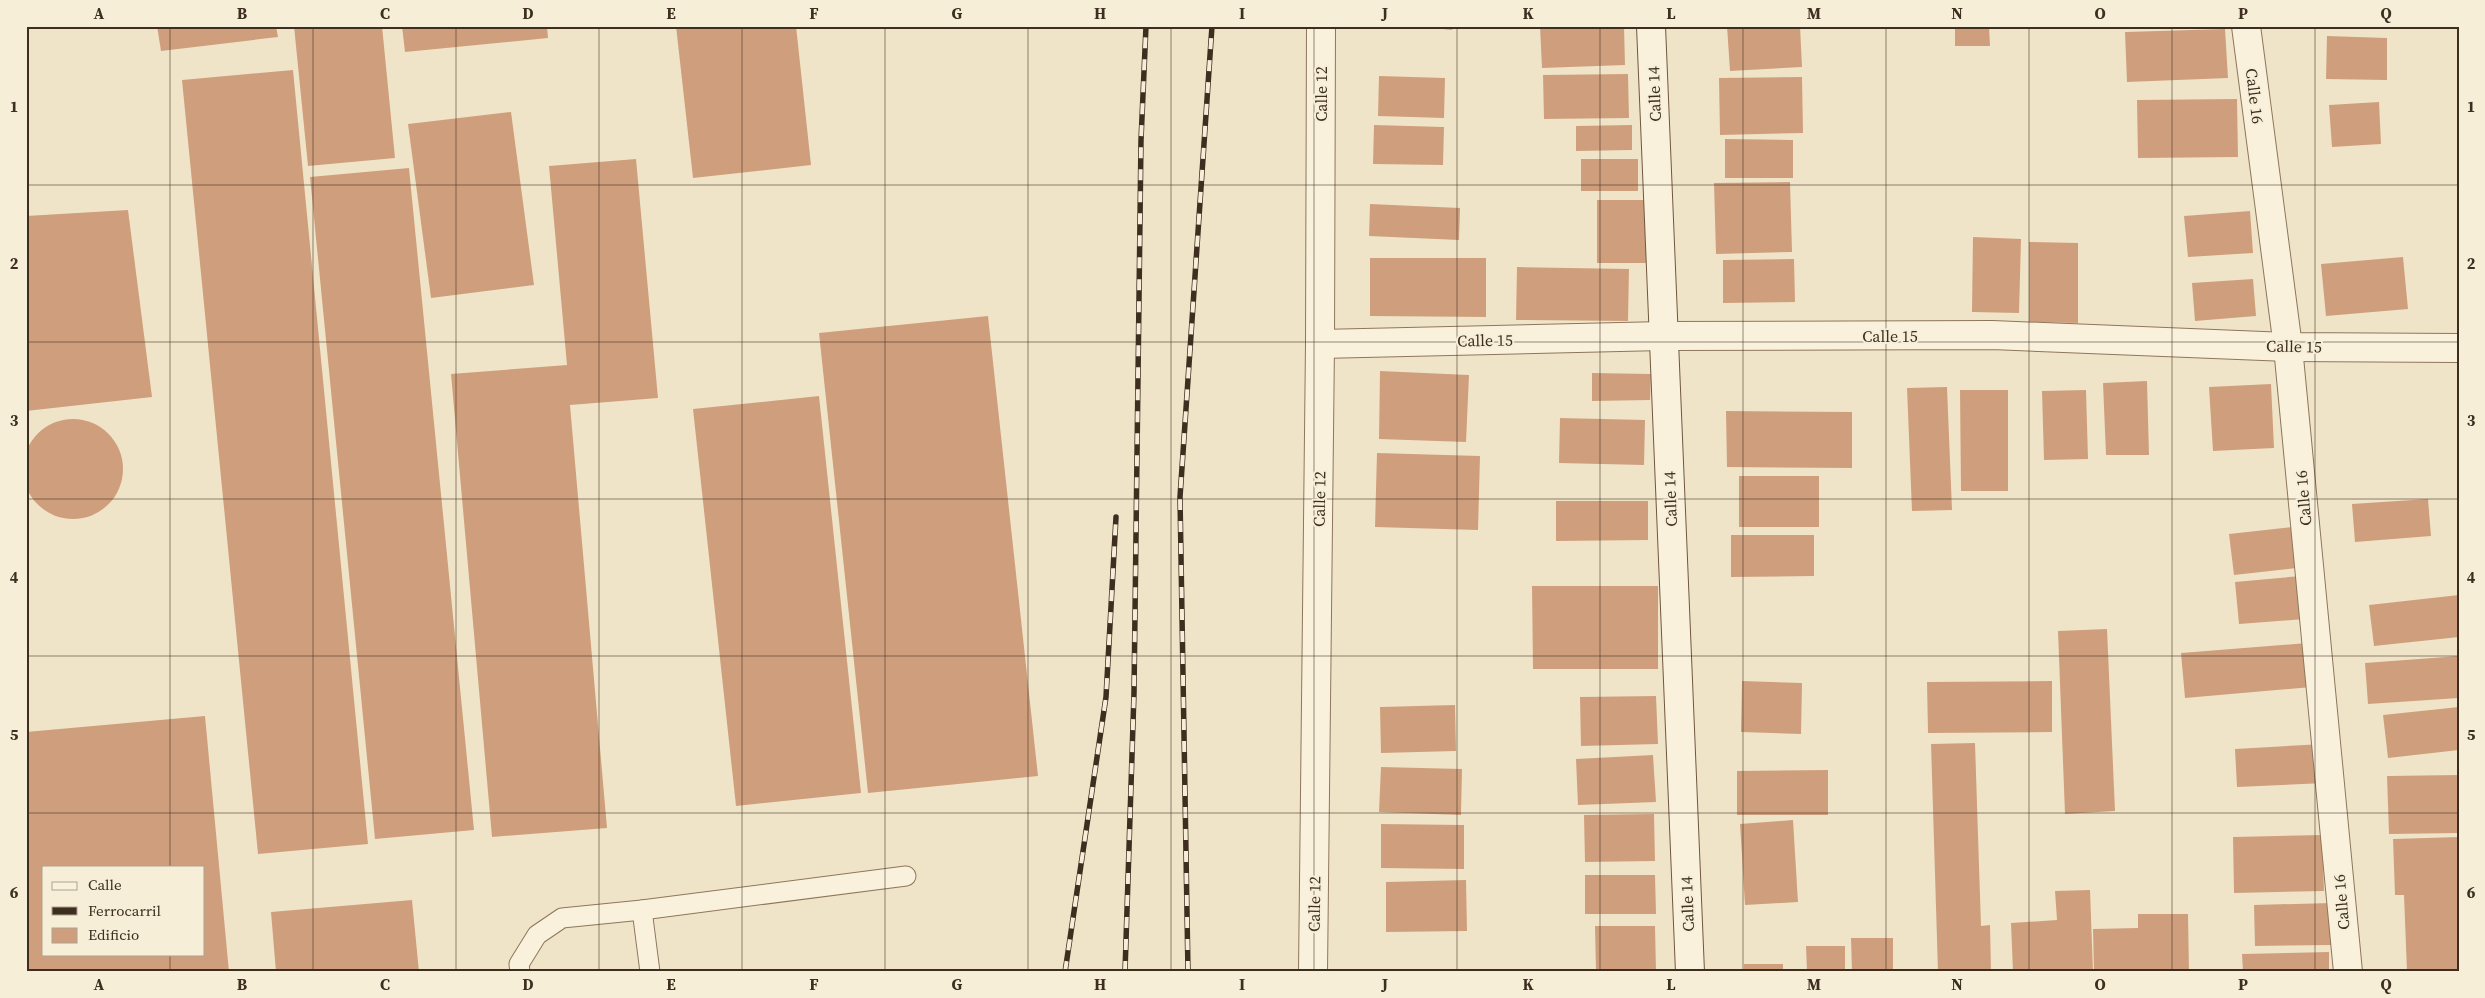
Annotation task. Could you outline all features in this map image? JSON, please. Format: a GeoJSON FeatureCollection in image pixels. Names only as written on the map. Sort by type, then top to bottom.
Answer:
{"type":"FeatureCollection","features":[{"type":"Feature","properties":{"kind":"street","name":"Calle 12"},"geometry":{"type":"LineString","coordinates":[[1313,972],[1320,344],[1321,26]]}},
{"type":"Feature","properties":{"kind":"street","name":"Calle 14"},"geometry":{"type":"LineString","coordinates":[[1651,26],[1690,972]]}},
{"type":"Feature","properties":{"kind":"street","name":"Calle 16"},"geometry":{"type":"LineString","coordinates":[[2246,26],[2288,346],[2348,972]]}},
{"type":"Feature","properties":{"kind":"street","name":"Calle 15"},"geometry":{"type":"LineString","coordinates":[[1320,344],[1663,336],[1992,335],[2288,346],[2459,348]]}},
{"type":"Feature","properties":{"kind":"lane"},"geometry":{"type":"LineString","coordinates":[[520,972],[519,964],[537,935],[562,918],[642,910],[906,876]]}},
{"type":"Feature","properties":{"kind":"lane"},"geometry":{"type":"LineString","coordinates":[[642,910],[650,972]]}},
{"type":"Feature","properties":{"kind":"building"},"geometry":{"type":"Polygon","coordinates":[[[157,26],[276,26],[278,37],[161,51],[157,26]]]}},
{"type":"Feature","properties":{"kind":"building"},"geometry":{"type":"Polygon","coordinates":[[[294,26],[382,26],[395,158],[308,166],[294,26]]]}},
{"type":"Feature","properties":{"kind":"building"},"geometry":{"type":"Polygon","coordinates":[[[402,26],[547,26],[548,38],[405,52],[402,26]]]}},
{"type":"Feature","properties":{"kind":"building"},"geometry":{"type":"Polygon","coordinates":[[[676,26],[796,26],[811,165],[693,178],[676,26]]]}},
{"type":"Feature","properties":{"kind":"building"},"geometry":{"type":"Polygon","coordinates":[[[1433,26],[1453,26],[1452,30],[1433,28],[1433,26]]]}},
{"type":"Feature","properties":{"kind":"building"},"geometry":{"type":"Polygon","coordinates":[[[1540,26],[1624,26],[1625,65],[1542,68],[1540,26]]]}},
{"type":"Feature","properties":{"kind":"building"},"geometry":{"type":"Polygon","coordinates":[[[1727,26],[1800,26],[1802,67],[1730,71],[1727,26]]]}},
{"type":"Feature","properties":{"kind":"building"},"geometry":{"type":"Polygon","coordinates":[[[1955,26],[1989,26],[1990,46],[1955,46],[1955,26]]]}},
{"type":"Feature","properties":{"kind":"building"},"geometry":{"type":"Polygon","coordinates":[[[2225,29],[2228,78],[2127,82],[2125,32],[2225,29]]]}},
{"type":"Feature","properties":{"kind":"building"},"geometry":{"type":"Polygon","coordinates":[[[2327,36],[2387,38],[2387,80],[2326,79],[2327,36]]]}},
{"type":"Feature","properties":{"kind":"building"},"geometry":{"type":"Polygon","coordinates":[[[293,70],[368,844],[258,854],[182,80],[293,70]]]}},
{"type":"Feature","properties":{"kind":"building"},"geometry":{"type":"Polygon","coordinates":[[[1628,74],[1629,118],[1544,119],[1543,75],[1628,74]]]}},
{"type":"Feature","properties":{"kind":"building"},"geometry":{"type":"Polygon","coordinates":[[[1379,76],[1445,78],[1444,118],[1378,116],[1379,76]]]}},
{"type":"Feature","properties":{"kind":"building"},"geometry":{"type":"Polygon","coordinates":[[[1802,77],[1803,133],[1720,135],[1719,78],[1802,77]]]}},
{"type":"Feature","properties":{"kind":"building"},"geometry":{"type":"Polygon","coordinates":[[[2237,99],[2238,157],[2138,158],[2137,100],[2237,99]]]}},
{"type":"Feature","properties":{"kind":"building"},"geometry":{"type":"Polygon","coordinates":[[[2379,102],[2381,144],[2332,147],[2329,105],[2379,102]]]}},
{"type":"Feature","properties":{"kind":"building"},"geometry":{"type":"Polygon","coordinates":[[[511,112],[534,285],[431,298],[408,124],[511,112]]]}},
{"type":"Feature","properties":{"kind":"building"},"geometry":{"type":"Polygon","coordinates":[[[1374,125],[1444,127],[1443,165],[1373,164],[1374,125]]]}},
{"type":"Feature","properties":{"kind":"building"},"geometry":{"type":"Polygon","coordinates":[[[1632,125],[1632,150],[1576,151],[1576,126],[1632,125]]]}},
{"type":"Feature","properties":{"kind":"building"},"geometry":{"type":"Polygon","coordinates":[[[1725,139],[1793,140],[1793,178],[1725,178],[1725,139]]]}},
{"type":"Feature","properties":{"kind":"building"},"geometry":{"type":"Polygon","coordinates":[[[636,159],[658,398],[570,405],[607,828],[492,837],[451,374],[567,365],[549,166],[636,159]]]}},
{"type":"Feature","properties":{"kind":"building"},"geometry":{"type":"Polygon","coordinates":[[[1581,159],[1638,159],[1638,191],[1581,191],[1581,159]]]}},
{"type":"Feature","properties":{"kind":"building"},"geometry":{"type":"Polygon","coordinates":[[[409,168],[474,830],[375,839],[310,177],[409,168]]]}},
{"type":"Feature","properties":{"kind":"building"},"geometry":{"type":"Polygon","coordinates":[[[1790,182],[1792,252],[1716,254],[1714,183],[1790,182]]]}},
{"type":"Feature","properties":{"kind":"building"},"geometry":{"type":"Polygon","coordinates":[[[1597,200],[1646,200],[1647,263],[1597,263],[1597,200]]]}},
{"type":"Feature","properties":{"kind":"building"},"geometry":{"type":"Polygon","coordinates":[[[1370,204],[1460,208],[1459,240],[1369,236],[1370,204]]]}},
{"type":"Feature","properties":{"kind":"building"},"geometry":{"type":"Polygon","coordinates":[[[128,210],[152,397],[26,411],[26,216],[128,210]]]}},
{"type":"Feature","properties":{"kind":"building"},"geometry":{"type":"Polygon","coordinates":[[[2250,211],[2253,253],[2188,257],[2184,216],[2250,211]]]}},
{"type":"Feature","properties":{"kind":"building"},"geometry":{"type":"Polygon","coordinates":[[[1973,237],[2021,239],[2019,313],[1972,312],[1973,237]]]}},
{"type":"Feature","properties":{"kind":"building"},"geometry":{"type":"Polygon","coordinates":[[[2029,242],[2078,243],[2078,323],[2029,322],[2029,242]]]}},
{"type":"Feature","properties":{"kind":"building"},"geometry":{"type":"Polygon","coordinates":[[[2403,257],[2408,309],[2326,316],[2321,264],[2403,257]]]}},
{"type":"Feature","properties":{"kind":"building"},"geometry":{"type":"Polygon","coordinates":[[[1370,258],[1486,258],[1486,317],[1370,316],[1370,258]]]}},
{"type":"Feature","properties":{"kind":"building"},"geometry":{"type":"Polygon","coordinates":[[[1794,259],[1795,302],[1723,303],[1723,260],[1794,259]]]}},
{"type":"Feature","properties":{"kind":"building"},"geometry":{"type":"Polygon","coordinates":[[[1517,267],[1629,269],[1628,321],[1516,320],[1517,267]]]}},
{"type":"Feature","properties":{"kind":"building"},"geometry":{"type":"Polygon","coordinates":[[[2253,279],[2256,316],[2195,321],[2192,283],[2253,279]]]}},
{"type":"Feature","properties":{"kind":"building"},"geometry":{"type":"Polygon","coordinates":[[[988,316],[1038,776],[868,793],[819,333],[988,316]]]}},
{"type":"Feature","properties":{"kind":"building"},"geometry":{"type":"Polygon","coordinates":[[[1380,371],[1469,375],[1466,442],[1379,439],[1380,371]]]}},
{"type":"Feature","properties":{"kind":"building"},"geometry":{"type":"Polygon","coordinates":[[[1592,373],[1651,374],[1650,400],[1592,401],[1592,373]]]}},
{"type":"Feature","properties":{"kind":"building"},"geometry":{"type":"Polygon","coordinates":[[[2147,381],[2149,455],[2106,455],[2103,383],[2147,381]]]}},
{"type":"Feature","properties":{"kind":"building"},"geometry":{"type":"Polygon","coordinates":[[[2271,384],[2274,448],[2213,451],[2209,387],[2271,384]]]}},
{"type":"Feature","properties":{"kind":"building"},"geometry":{"type":"Polygon","coordinates":[[[1947,387],[1952,510],[1912,511],[1907,388],[1947,387]]]}},
{"type":"Feature","properties":{"kind":"building"},"geometry":{"type":"Polygon","coordinates":[[[1960,390],[2008,390],[2008,491],[1961,491],[1960,390]]]}},
{"type":"Feature","properties":{"kind":"building"},"geometry":{"type":"Polygon","coordinates":[[[2086,390],[2088,459],[2044,460],[2042,391],[2086,390]]]}},
{"type":"Feature","properties":{"kind":"building"},"geometry":{"type":"Polygon","coordinates":[[[819,396],[861,793],[736,806],[693,409],[819,396]]]}},
{"type":"Feature","properties":{"kind":"building"},"geometry":{"type":"Polygon","coordinates":[[[1726,411],[1852,412],[1852,468],[1727,467],[1726,411]]]}},
{"type":"Feature","properties":{"kind":"building"},"geometry":{"type":"Polygon","coordinates":[[[1560,418],[1645,420],[1644,465],[1559,463],[1560,418]]]}},
{"type":"Feature","properties":{"kind":"building"},"geometry":{"type":"Polygon","coordinates":[[[73,419],[92,423],[108,434],[119,450],[123,469],[119,488],[108,504],[92,515],[73,519],[54,515],[38,504],[27,488],[23,469],[27,450],[38,434],[54,423],[73,419]]]}},
{"type":"Feature","properties":{"kind":"building"},"geometry":{"type":"Polygon","coordinates":[[[1377,453],[1480,456],[1478,530],[1375,527],[1377,453]]]}},
{"type":"Feature","properties":{"kind":"building"},"geometry":{"type":"Polygon","coordinates":[[[1739,476],[1819,476],[1819,527],[1739,527],[1739,476]]]}},
{"type":"Feature","properties":{"kind":"building"},"geometry":{"type":"Polygon","coordinates":[[[2428,499],[2431,536],[2355,542],[2352,504],[2428,499]]]}},
{"type":"Feature","properties":{"kind":"building"},"geometry":{"type":"Polygon","coordinates":[[[1556,501],[1648,501],[1648,540],[1556,541],[1556,501]]]}},
{"type":"Feature","properties":{"kind":"building"},"geometry":{"type":"Polygon","coordinates":[[[2292,527],[2296,568],[2234,575],[2229,534],[2292,527]]]}},
{"type":"Feature","properties":{"kind":"building"},"geometry":{"type":"Polygon","coordinates":[[[1731,535],[1814,535],[1814,576],[1731,577],[1731,535]]]}},
{"type":"Feature","properties":{"kind":"building"},"geometry":{"type":"Polygon","coordinates":[[[2301,576],[2305,619],[2239,624],[2235,582],[2301,576]]]}},
{"type":"Feature","properties":{"kind":"building"},"geometry":{"type":"Polygon","coordinates":[[[1532,586],[1658,586],[1658,669],[1533,669],[1532,586]]]}},
{"type":"Feature","properties":{"kind":"building"},"geometry":{"type":"Polygon","coordinates":[[[2459,595],[2459,637],[2374,646],[2369,605],[2459,595]]]}},
{"type":"Feature","properties":{"kind":"building"},"geometry":{"type":"Polygon","coordinates":[[[2107,629],[2115,811],[2065,814],[2058,631],[2107,629]]]}},
{"type":"Feature","properties":{"kind":"building"},"geometry":{"type":"Polygon","coordinates":[[[2307,643],[2312,687],[2185,698],[2181,653],[2307,643]]]}},
{"type":"Feature","properties":{"kind":"building"},"geometry":{"type":"Polygon","coordinates":[[[2459,656],[2459,698],[2368,704],[2365,663],[2459,656]]]}},
{"type":"Feature","properties":{"kind":"building"},"geometry":{"type":"Polygon","coordinates":[[[1742,681],[1802,683],[1801,734],[1741,732],[1742,681]]]}},
{"type":"Feature","properties":{"kind":"building"},"geometry":{"type":"Polygon","coordinates":[[[2052,681],[2052,732],[1928,733],[1927,682],[2052,681]]]}},
{"type":"Feature","properties":{"kind":"building"},"geometry":{"type":"Polygon","coordinates":[[[1656,696],[1658,744],[1581,746],[1580,697],[1656,696]]]}},
{"type":"Feature","properties":{"kind":"building"},"geometry":{"type":"Polygon","coordinates":[[[1455,705],[1456,751],[1381,753],[1380,707],[1455,705]]]}},
{"type":"Feature","properties":{"kind":"building"},"geometry":{"type":"Polygon","coordinates":[[[2459,707],[2459,750],[2388,758],[2383,715],[2459,707]]]}},
{"type":"Feature","properties":{"kind":"building"},"geometry":{"type":"Polygon","coordinates":[[[205,716],[229,972],[26,972],[26,732],[205,716]]]}},
{"type":"Feature","properties":{"kind":"building"},"geometry":{"type":"Polygon","coordinates":[[[1975,743],[1981,926],[1990,925],[1991,972],[1938,972],[1931,744],[1975,743]]]}},
{"type":"Feature","properties":{"kind":"building"},"geometry":{"type":"Polygon","coordinates":[[[2323,744],[2325,783],[2237,787],[2235,749],[2323,744]]]}},
{"type":"Feature","properties":{"kind":"building"},"geometry":{"type":"Polygon","coordinates":[[[1653,755],[1656,802],[1578,805],[1576,759],[1653,755]]]}},
{"type":"Feature","properties":{"kind":"building"},"geometry":{"type":"Polygon","coordinates":[[[1381,767],[1462,769],[1461,815],[1379,812],[1381,767]]]}},
{"type":"Feature","properties":{"kind":"building"},"geometry":{"type":"Polygon","coordinates":[[[1828,770],[1828,815],[1737,815],[1737,771],[1828,770]]]}},
{"type":"Feature","properties":{"kind":"building"},"geometry":{"type":"Polygon","coordinates":[[[2459,775],[2459,833],[2389,834],[2387,776],[2459,775]]]}},
{"type":"Feature","properties":{"kind":"building"},"geometry":{"type":"Polygon","coordinates":[[[1654,814],[1655,861],[1585,862],[1584,815],[1654,814]]]}},
{"type":"Feature","properties":{"kind":"building"},"geometry":{"type":"Polygon","coordinates":[[[1793,820],[1798,902],[1745,905],[1740,824],[1793,820]]]}},
{"type":"Feature","properties":{"kind":"building"},"geometry":{"type":"Polygon","coordinates":[[[1381,824],[1464,825],[1464,869],[1381,868],[1381,824]]]}},
{"type":"Feature","properties":{"kind":"building"},"geometry":{"type":"Polygon","coordinates":[[[2322,835],[2324,891],[2234,893],[2233,837],[2322,835]]]}},
{"type":"Feature","properties":{"kind":"building"},"geometry":{"type":"Polygon","coordinates":[[[2459,837],[2459,972],[2407,972],[2404,895],[2395,895],[2393,839],[2459,837]]]}},
{"type":"Feature","properties":{"kind":"building"},"geometry":{"type":"Polygon","coordinates":[[[1585,875],[1655,875],[1656,914],[1585,914],[1585,875]]]}},
{"type":"Feature","properties":{"kind":"building"},"geometry":{"type":"Polygon","coordinates":[[[1466,880],[1467,931],[1386,932],[1386,882],[1466,880]]]}},
{"type":"Feature","properties":{"kind":"building"},"geometry":{"type":"Polygon","coordinates":[[[2090,890],[2093,972],[2013,972],[2011,923],[2057,920],[2055,891],[2090,890]]]}},
{"type":"Feature","properties":{"kind":"building"},"geometry":{"type":"Polygon","coordinates":[[[412,900],[419,972],[276,972],[271,912],[412,900]]]}},
{"type":"Feature","properties":{"kind":"building"},"geometry":{"type":"Polygon","coordinates":[[[2331,903],[2332,945],[2255,946],[2254,905],[2331,903]]]}},
{"type":"Feature","properties":{"kind":"building"},"geometry":{"type":"Polygon","coordinates":[[[2138,914],[2188,914],[2189,972],[2094,972],[2093,929],[2138,928],[2138,914]]]}},
{"type":"Feature","properties":{"kind":"building"},"geometry":{"type":"Polygon","coordinates":[[[1595,926],[1655,926],[1656,972],[1596,972],[1595,926]]]}},
{"type":"Feature","properties":{"kind":"building"},"geometry":{"type":"Polygon","coordinates":[[[1851,938],[1893,938],[1893,972],[1852,972],[1851,938]]]}},
{"type":"Feature","properties":{"kind":"building"},"geometry":{"type":"Polygon","coordinates":[[[1806,946],[1845,946],[1845,972],[1807,972],[1806,946]]]}},
{"type":"Feature","properties":{"kind":"building"},"geometry":{"type":"Polygon","coordinates":[[[2329,952],[2329,972],[2243,972],[2242,954],[2329,952]]]}},
{"type":"Feature","properties":{"kind":"building"},"geometry":{"type":"Polygon","coordinates":[[[1744,964],[1783,964],[1783,972],[1744,972],[1744,964]]]}},
{"type":"Feature","properties":{"kind":"railway"},"geometry":{"type":"LineString","coordinates":[[1125,972],[1134,693],[1141,140],[1146,26]]}},
{"type":"Feature","properties":{"kind":"railway"},"geometry":{"type":"LineString","coordinates":[[1188,972],[1180,497],[1212,26]]}},
{"type":"Feature","properties":{"kind":"railway"},"geometry":{"type":"LineString","coordinates":[[1065,972],[1106,697],[1116,517]]}}]}
